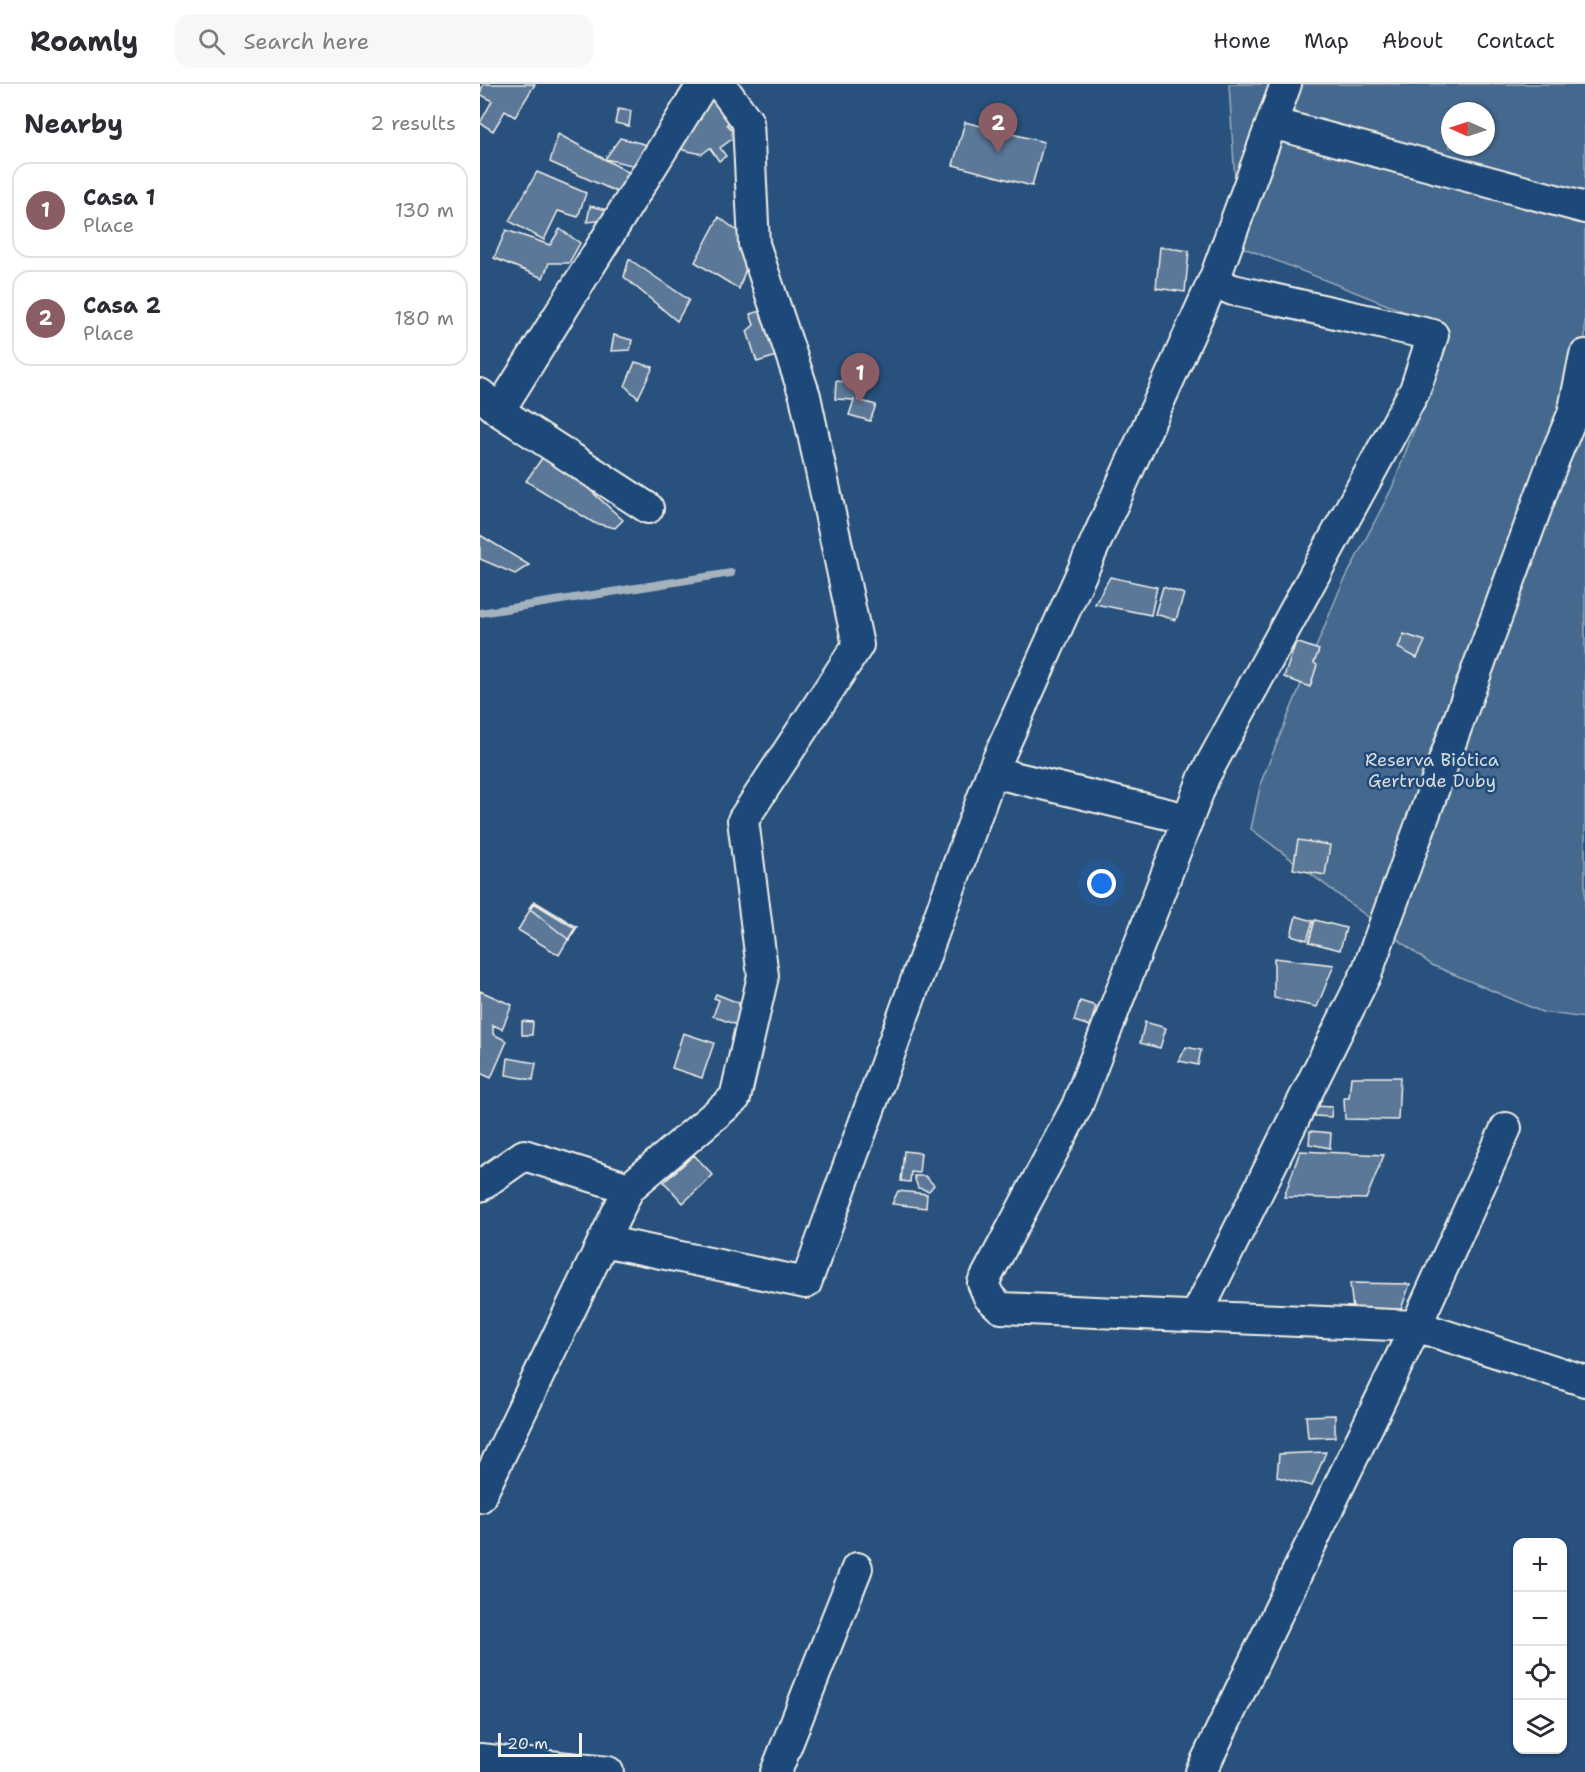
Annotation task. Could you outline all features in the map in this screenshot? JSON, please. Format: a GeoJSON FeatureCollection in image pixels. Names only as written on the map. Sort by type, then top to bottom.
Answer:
{"type":"FeatureCollection","features":[{"type":"Feature","properties":{"kind":"street"},"geometry":{"type":"LineString","coordinates":[[648,508],[490,402],[703,84]]}},
{"type":"Feature","properties":{"kind":"street"},"geometry":{"type":"LineString","coordinates":[[480,1497],[496,1468],[629,1188],[735,1098],[763,976],[743,820],[858,645],[805,396],[754,244],[748,122],[720,84]]}},
{"type":"Feature","properties":{"kind":"street"},"geometry":{"type":"LineString","coordinates":[[603,1241],[806,1283],[992,772],[1218,279],[1286,84]]}},
{"type":"Feature","properties":{"kind":"street"},"geometry":{"type":"LineString","coordinates":[[1272,123],[1585,208]]}},
{"type":"Feature","properties":{"kind":"street"},"geometry":{"type":"LineString","coordinates":[[1218,279],[1233,290],[1433,336],[1415,390],[1204,777],[1077,1106],[983,1283],[989,1298],[1001,1308],[1416,1326],[1585,1381]]}},
{"type":"Feature","properties":{"kind":"street"},"geometry":{"type":"LineString","coordinates":[[1196,1316],[1367,972],[1554,459],[1573,414],[1585,355]]}},
{"type":"Feature","properties":{"kind":"street"},"geometry":{"type":"LineString","coordinates":[[992,772],[1188,819]]}},
{"type":"Feature","properties":{"kind":"street"},"geometry":{"type":"LineString","coordinates":[[1201,1772],[1416,1326],[1506,1128]]}},
{"type":"Feature","properties":{"kind":"street"},"geometry":{"type":"LineString","coordinates":[[480,1186],[524,1155],[629,1188]]}},
{"type":"Feature","properties":{"kind":"street"},"geometry":{"type":"LineString","coordinates":[[777,1772],[856,1568]]}},
{"type":"Feature","properties":{"kind":"street"},"geometry":{"type":"LineString","coordinates":[[480,1759],[608,1772]]}},
{"type":"Feature","properties":{"kind":"green space","name":"Reserva Biótica Gertrude Duby"},"geometry":{"type":"Polygon","coordinates":[[[1229,84],[1585,84],[1585,1018],[1542,1012],[1432,965],[1251,829],[1261,782],[1339,591],[1392,488],[1429,390],[1448,329],[1239,246],[1229,84]]]}},
{"type":"Feature","properties":{"kind":"building"},"geometry":{"type":"Polygon","coordinates":[[[483,84],[535,84],[515,117],[505,111],[493,131],[480,123],[492,101],[480,94],[483,84]]]}},
{"type":"Feature","properties":{"kind":"building"},"geometry":{"type":"Polygon","coordinates":[[[706,87],[730,121],[727,124],[736,136],[720,148],[726,156],[719,161],[710,148],[702,154],[683,150],[675,141],[701,119],[692,107],[706,87]]]}},
{"type":"Feature","properties":{"kind":"building"},"geometry":{"type":"Polygon","coordinates":[[[618,109],[631,111],[629,126],[615,123],[618,109]]]}},
{"type":"Feature","properties":{"kind":"building"},"geometry":{"type":"Polygon","coordinates":[[[965,122],[1044,142],[1032,186],[953,165],[965,122]]]}},
{"type":"Feature","properties":{"kind":"building"},"geometry":{"type":"Polygon","coordinates":[[[558,134],[630,173],[617,192],[550,162],[558,134]]]}},
{"type":"Feature","properties":{"kind":"building"},"geometry":{"type":"Polygon","coordinates":[[[620,138],[648,145],[636,166],[605,159],[620,138]]]}},
{"type":"Feature","properties":{"kind":"building"},"geometry":{"type":"Polygon","coordinates":[[[537,172],[586,193],[578,217],[558,211],[544,240],[509,221],[537,172]]]}},
{"type":"Feature","properties":{"kind":"building"},"geometry":{"type":"Polygon","coordinates":[[[590,206],[612,211],[609,220],[587,222],[590,206]]]}},
{"type":"Feature","properties":{"kind":"building"},"geometry":{"type":"Polygon","coordinates":[[[719,217],[754,244],[739,289],[695,262],[719,217]]]}},
{"type":"Feature","properties":{"kind":"building"},"geometry":{"type":"Polygon","coordinates":[[[560,229],[580,243],[569,263],[549,263],[543,278],[494,258],[506,230],[550,245],[560,229]]]}},
{"type":"Feature","properties":{"kind":"building"},"geometry":{"type":"Polygon","coordinates":[[[1160,247],[1189,251],[1185,292],[1156,288],[1160,247]]]}},
{"type":"Feature","properties":{"kind":"building"},"geometry":{"type":"Polygon","coordinates":[[[629,259],[689,300],[677,321],[624,277],[629,259]]]}},
{"type":"Feature","properties":{"kind":"building"},"geometry":{"type":"Polygon","coordinates":[[[761,311],[780,355],[757,362],[747,331],[754,325],[750,314],[761,311]]]}},
{"type":"Feature","properties":{"kind":"building"},"geometry":{"type":"Polygon","coordinates":[[[614,335],[632,340],[630,350],[611,351],[614,335]]]}},
{"type":"Feature","properties":{"kind":"building"},"geometry":{"type":"Polygon","coordinates":[[[635,362],[653,367],[638,398],[625,386],[635,362]]]}},
{"type":"Feature","properties":{"kind":"building"},"geometry":{"type":"Polygon","coordinates":[[[836,381],[859,383],[858,400],[876,405],[870,421],[849,415],[854,400],[835,399],[836,381]]]}},
{"type":"Feature","properties":{"kind":"building"},"geometry":{"type":"Polygon","coordinates":[[[547,451],[623,520],[615,528],[594,523],[526,481],[547,451]]]}},
{"type":"Feature","properties":{"kind":"building"},"geometry":{"type":"Polygon","coordinates":[[[480,535],[529,565],[515,574],[480,559],[480,535]]]}},
{"type":"Feature","properties":{"kind":"building"},"geometry":{"type":"Polygon","coordinates":[[[1110,577],[1157,587],[1151,615],[1095,604],[1110,577]]]}},
{"type":"Feature","properties":{"kind":"building"},"geometry":{"type":"Polygon","coordinates":[[[1163,587],[1184,594],[1176,620],[1155,614],[1163,587]]]}},
{"type":"Feature","properties":{"kind":"building"},"geometry":{"type":"Polygon","coordinates":[[[1404,634],[1425,641],[1417,658],[1398,648],[1404,634]]]}},
{"type":"Feature","properties":{"kind":"building"},"geometry":{"type":"Polygon","coordinates":[[[1296,642],[1319,650],[1310,687],[1284,677],[1296,642]]]}},
{"type":"Feature","properties":{"kind":"building"},"geometry":{"type":"Polygon","coordinates":[[[1298,840],[1330,845],[1325,875],[1293,869],[1298,840]]]}},
{"type":"Feature","properties":{"kind":"building"},"geometry":{"type":"Polygon","coordinates":[[[534,901],[577,927],[569,940],[529,908],[534,901]]]}},
{"type":"Feature","properties":{"kind":"building"},"geometry":{"type":"Polygon","coordinates":[[[534,903],[575,928],[559,955],[518,930],[534,903]]]}},
{"type":"Feature","properties":{"kind":"building"},"geometry":{"type":"Polygon","coordinates":[[[1296,916],[1313,921],[1307,940],[1291,935],[1296,916]]]}},
{"type":"Feature","properties":{"kind":"building"},"geometry":{"type":"Polygon","coordinates":[[[1315,920],[1346,928],[1340,950],[1309,942],[1315,920]]]}},
{"type":"Feature","properties":{"kind":"building"},"geometry":{"type":"Polygon","coordinates":[[[1274,958],[1334,965],[1317,1007],[1274,998],[1274,958]]]}},
{"type":"Feature","properties":{"kind":"building"},"geometry":{"type":"Polygon","coordinates":[[[480,991],[512,1005],[502,1029],[493,1025],[493,1034],[507,1041],[491,1078],[480,1073],[480,991]]]}},
{"type":"Feature","properties":{"kind":"building"},"geometry":{"type":"Polygon","coordinates":[[[716,994],[739,1003],[739,1026],[713,1016],[719,1000],[714,998],[716,994]]]}},
{"type":"Feature","properties":{"kind":"building"},"geometry":{"type":"Polygon","coordinates":[[[1080,1001],[1096,1006],[1090,1026],[1074,1021],[1080,1001]]]}},
{"type":"Feature","properties":{"kind":"building"},"geometry":{"type":"Polygon","coordinates":[[[522,1021],[533,1022],[532,1035],[522,1035],[522,1021]]]}},
{"type":"Feature","properties":{"kind":"building"},"geometry":{"type":"Polygon","coordinates":[[[1145,1022],[1166,1028],[1160,1048],[1140,1043],[1145,1022]]]}},
{"type":"Feature","properties":{"kind":"building"},"geometry":{"type":"Polygon","coordinates":[[[683,1033],[714,1043],[702,1078],[672,1068],[683,1033]]]}},
{"type":"Feature","properties":{"kind":"building"},"geometry":{"type":"Polygon","coordinates":[[[1186,1047],[1201,1050],[1198,1065],[1179,1061],[1186,1047]]]}},
{"type":"Feature","properties":{"kind":"building"},"geometry":{"type":"Polygon","coordinates":[[[508,1058],[536,1063],[533,1080],[506,1075],[508,1058]]]}},
{"type":"Feature","properties":{"kind":"building"},"geometry":{"type":"Polygon","coordinates":[[[1351,1077],[1400,1077],[1398,1120],[1345,1119],[1344,1098],[1349,1098],[1351,1077]]]}},
{"type":"Feature","properties":{"kind":"building"},"geometry":{"type":"Polygon","coordinates":[[[1315,1106],[1332,1107],[1331,1117],[1315,1116],[1315,1106]]]}},
{"type":"Feature","properties":{"kind":"building"},"geometry":{"type":"Polygon","coordinates":[[[1310,1131],[1331,1133],[1330,1148],[1309,1144],[1310,1131]]]}},
{"type":"Feature","properties":{"kind":"building"},"geometry":{"type":"Polygon","coordinates":[[[904,1151],[921,1153],[919,1173],[911,1172],[910,1182],[901,1181],[904,1151]]]}},
{"type":"Feature","properties":{"kind":"building"},"geometry":{"type":"Polygon","coordinates":[[[1300,1151],[1384,1155],[1366,1199],[1284,1197],[1300,1151]]]}},
{"type":"Feature","properties":{"kind":"building"},"geometry":{"type":"Polygon","coordinates":[[[694,1155],[713,1175],[683,1203],[664,1182],[694,1155]]]}},
{"type":"Feature","properties":{"kind":"building"},"geometry":{"type":"Polygon","coordinates":[[[914,1176],[925,1176],[934,1185],[929,1191],[918,1188],[914,1176]]]}},
{"type":"Feature","properties":{"kind":"building"},"geometry":{"type":"Polygon","coordinates":[[[898,1191],[927,1194],[926,1208],[892,1204],[898,1191]]]}},
{"type":"Feature","properties":{"kind":"building"},"geometry":{"type":"Polygon","coordinates":[[[1350,1283],[1410,1284],[1400,1312],[1353,1310],[1350,1283]]]}},
{"type":"Feature","properties":{"kind":"building"},"geometry":{"type":"Polygon","coordinates":[[[1335,1415],[1335,1437],[1308,1438],[1306,1416],[1335,1415]]]}},
{"type":"Feature","properties":{"kind":"building"},"geometry":{"type":"Polygon","coordinates":[[[1326,1452],[1312,1486],[1277,1477],[1279,1454],[1326,1452]]]}},
{"type":"Feature","properties":{"kind":"waterway"},"geometry":{"type":"LineString","coordinates":[[480,613],[731,573]]}},
{"type":"Feature","properties":{"kind":"place","name":"Casa 2"},"geometry":{"type":"Point","coordinates":[998,153]}},
{"type":"Feature","properties":{"kind":"place","name":"Casa 1"},"geometry":{"type":"Point","coordinates":[860,403]}}]}
